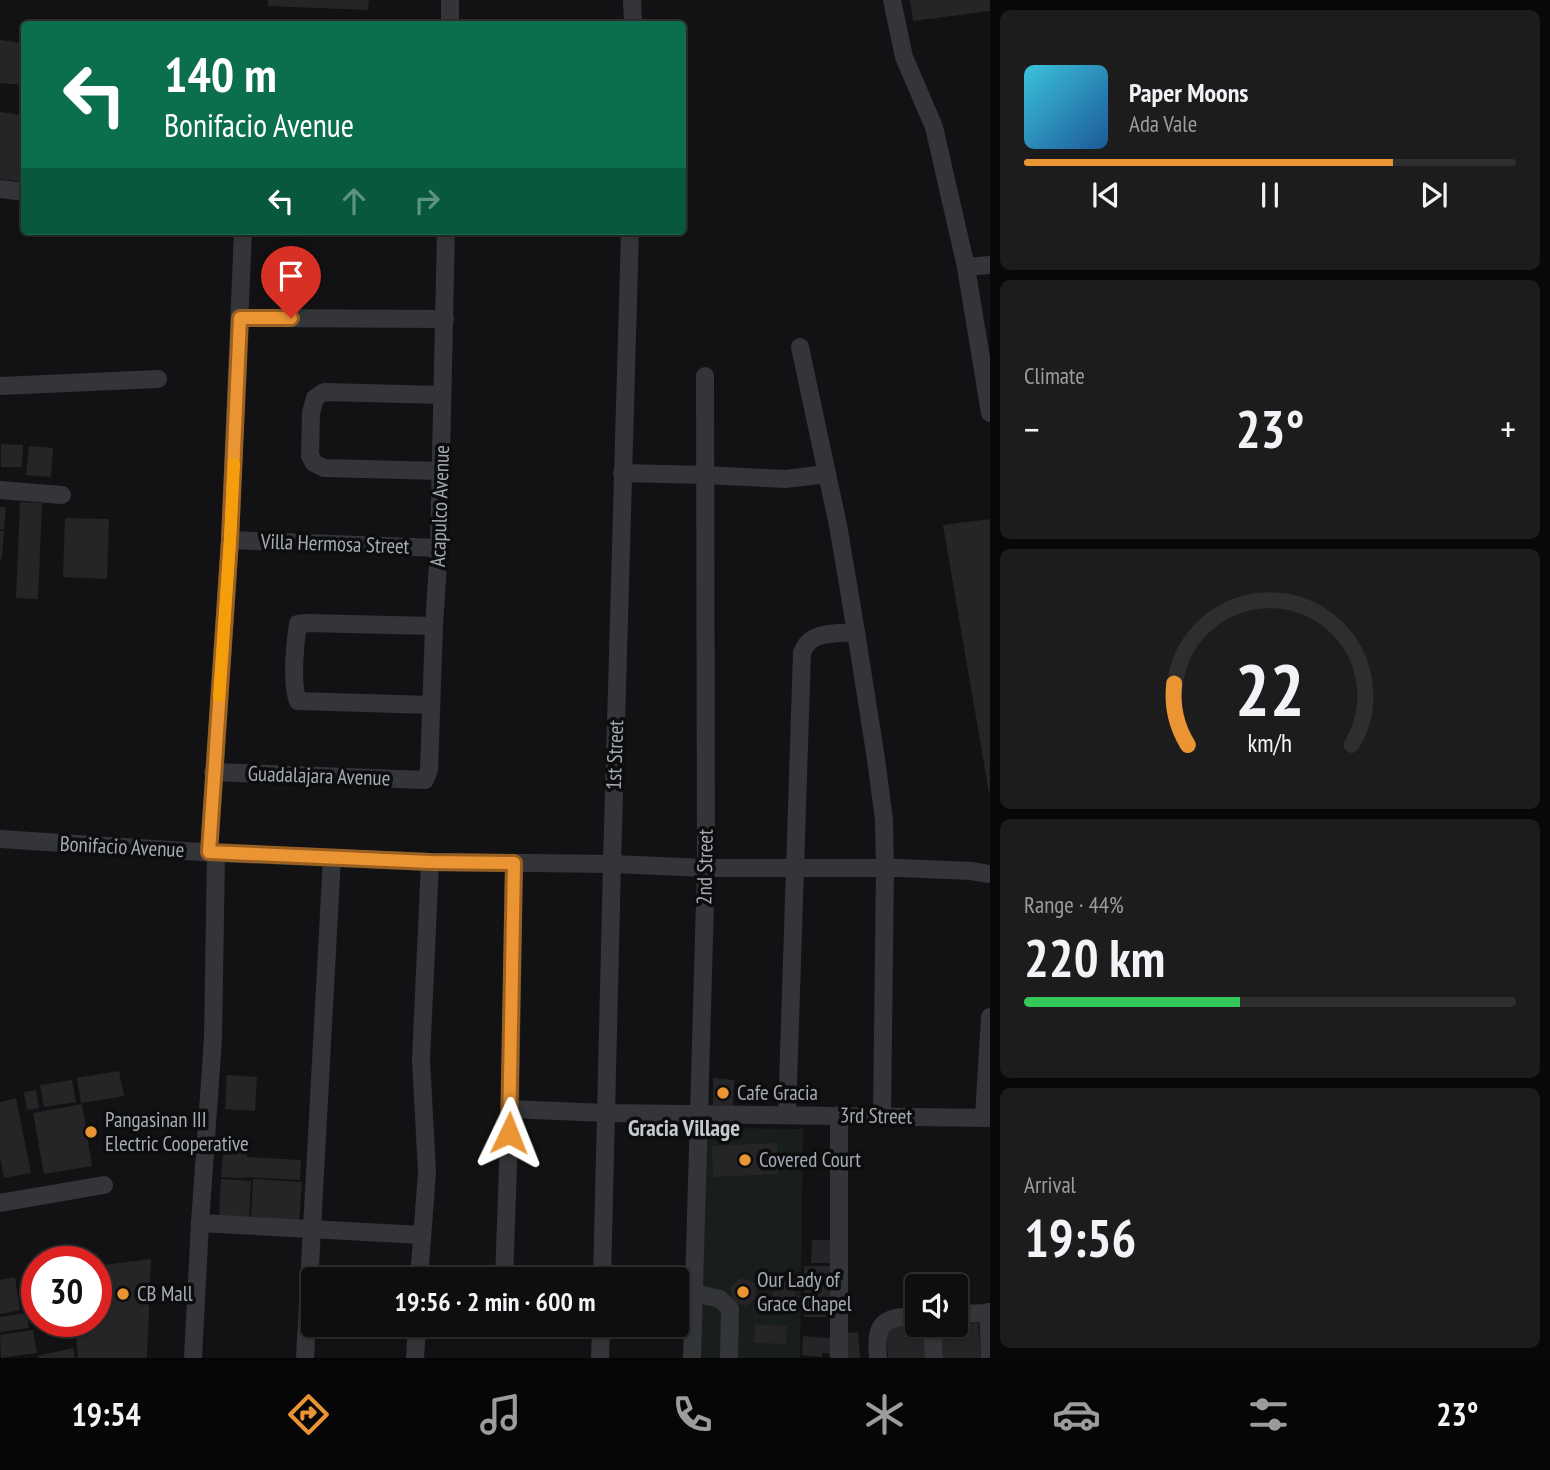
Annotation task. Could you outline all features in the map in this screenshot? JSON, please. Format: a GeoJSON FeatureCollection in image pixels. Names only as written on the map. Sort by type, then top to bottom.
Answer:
{"type":"FeatureCollection","features":[{"type":"Feature","properties":{"kind":"street"},"geometry":{"type":"LineString","coordinates":[[450,0],[450,21]]}},
{"type":"Feature","properties":{"kind":"street"},"geometry":{"type":"LineString","coordinates":[[632,0],[633,21]]}},
{"type":"Feature","properties":{"kind":"street"},"geometry":{"type":"LineString","coordinates":[[892,0],[904,57],[934,127],[966,267],[990,413]]}},
{"type":"Feature","properties":{"kind":"street"},"geometry":{"type":"LineString","coordinates":[[0,189],[21,192]]}},
{"type":"Feature","properties":{"kind":"street"},"geometry":{"type":"LineString","coordinates":[[193,1358],[213,1038],[213,772],[230,540],[243,235]]}},
{"type":"Feature","properties":{"kind":"street","name":"Acapulco Avenue"},"geometry":{"type":"LineString","coordinates":[[425,780],[429,770],[439,548],[446,235]]}},
{"type":"Feature","properties":{"kind":"street","name":"1st Street"},"geometry":{"type":"LineString","coordinates":[[602,1267],[630,235]]}},
{"type":"Feature","properties":{"kind":"street"},"geometry":{"type":"LineString","coordinates":[[966,267],[990,264]]}},
{"type":"Feature","properties":{"kind":"street"},"geometry":{"type":"LineString","coordinates":[[240,318],[444,319]]}},
{"type":"Feature","properties":{"kind":"street"},"geometry":{"type":"LineString","coordinates":[[800,347],[838,525],[884,820],[882,1116]]}},
{"type":"Feature","properties":{"kind":"street","name":"2nd Street"},"geometry":{"type":"LineString","coordinates":[[692,1358],[706,869],[705,376]]}},
{"type":"Feature","properties":{"kind":"street"},"geometry":{"type":"LineString","coordinates":[[0,386],[158,379]]}},
{"type":"Feature","properties":{"kind":"street"},"geometry":{"type":"LineString","coordinates":[[441,471],[324,468],[314,463],[310,456],[311,412],[315,398],[324,392],[442,395]]}},
{"type":"Feature","properties":{"kind":"street"},"geometry":{"type":"LineString","coordinates":[[622,473],[785,479],[827,474]]}},
{"type":"Feature","properties":{"kind":"street"},"geometry":{"type":"LineString","coordinates":[[0,490],[62,495]]}},
{"type":"Feature","properties":{"kind":"street","name":"Villa Hermosa Street"},"geometry":{"type":"LineString","coordinates":[[230,540],[439,548]]}},
{"type":"Feature","properties":{"kind":"street"},"geometry":{"type":"LineString","coordinates":[[431,705],[298,701],[294,691],[294,675],[298,624],[306,622],[434,626]]}},
{"type":"Feature","properties":{"kind":"street"},"geometry":{"type":"LineString","coordinates":[[787,1115],[802,653],[811,639],[820,635],[856,632]]}},
{"type":"Feature","properties":{"kind":"street","name":"Guadalajara Avenue"},"geometry":{"type":"LineString","coordinates":[[213,772],[425,780]]}},
{"type":"Feature","properties":{"kind":"street","name":"Bonifacio Avenue"},"geometry":{"type":"LineString","coordinates":[[0,839],[212,853],[430,862],[612,863],[706,869],[885,869],[990,874]]}},
{"type":"Feature","properties":{"kind":"street"},"geometry":{"type":"LineString","coordinates":[[305,1358],[332,858]]}},
{"type":"Feature","properties":{"kind":"street"},"geometry":{"type":"LineString","coordinates":[[420,1267],[427,1172],[421,1060],[430,862]]}},
{"type":"Feature","properties":{"kind":"street"},"geometry":{"type":"LineString","coordinates":[[504,1267],[514,863]]}},
{"type":"Feature","properties":{"kind":"street"},"geometry":{"type":"LineString","coordinates":[[987,1117],[990,1017]]}},
{"type":"Feature","properties":{"kind":"street","name":"3rd Street"},"geometry":{"type":"LineString","coordinates":[[510,1109],[606,1113],[987,1117]]}},
{"type":"Feature","properties":{"kind":"street"},"geometry":{"type":"LineString","coordinates":[[839,1115],[839,1358]]}},
{"type":"Feature","properties":{"kind":"street"},"geometry":{"type":"LineString","coordinates":[[0,1203],[104,1185]]}},
{"type":"Feature","properties":{"kind":"street"},"geometry":{"type":"LineString","coordinates":[[200,1223],[422,1235]]}},
{"type":"Feature","properties":{"kind":"street"},"geometry":{"type":"LineString","coordinates":[[694,1293],[720,1298],[730,1309],[729,1358]]}},
{"type":"Feature","properties":{"kind":"street"},"geometry":{"type":"LineString","coordinates":[[968,1313],[989,1312],[990,1358]]}},
{"type":"Feature","properties":{"kind":"street"},"geometry":{"type":"LineString","coordinates":[[878,1358],[878,1331],[888,1321],[905,1317]]}},
{"type":"Feature","properties":{"kind":"street"},"geometry":{"type":"LineString","coordinates":[[415,1358],[416,1337]]}},
{"type":"Feature","properties":{"kind":"street"},"geometry":{"type":"LineString","coordinates":[[600,1358],[601,1337]]}},
{"type":"Feature","properties":{"kind":"street"},"geometry":{"type":"LineString","coordinates":[[933,1337],[934,1358]]}},
{"type":"Feature","properties":{"kind":"shaded area"},"geometry":{"type":"Polygon","coordinates":[[[706,1128],[803,1129],[800,1358],[698,1358],[706,1128]]]}},
{"type":"Feature","properties":{"kind":"building"},"geometry":{"type":"Polygon","coordinates":[[[268,0],[369,0],[368,10],[268,6],[268,0]]]}},
{"type":"Feature","properties":{"kind":"building"},"geometry":{"type":"Polygon","coordinates":[[[910,0],[990,0],[990,11],[913,21],[910,0]]]}},
{"type":"Feature","properties":{"kind":"building"},"geometry":{"type":"Polygon","coordinates":[[[0,40],[21,43],[21,85],[0,83],[0,40]]]}},
{"type":"Feature","properties":{"kind":"building"},"geometry":{"type":"Polygon","coordinates":[[[0,112],[21,115],[21,182],[0,179],[0,112]]]}},
{"type":"Feature","properties":{"kind":"building"},"geometry":{"type":"Polygon","coordinates":[[[1,444],[23,445],[22,467],[1,467],[1,444]]]}},
{"type":"Feature","properties":{"kind":"building"},"geometry":{"type":"Polygon","coordinates":[[[29,446],[53,448],[51,477],[26,475],[29,446]]]}},
{"type":"Feature","properties":{"kind":"building"},"geometry":{"type":"Polygon","coordinates":[[[20,502],[42,503],[38,599],[16,598],[20,502]]]}},
{"type":"Feature","properties":{"kind":"building"},"geometry":{"type":"Polygon","coordinates":[[[0,507],[6,507],[4,530],[0,529],[0,507]]]}},
{"type":"Feature","properties":{"kind":"building"},"geometry":{"type":"Polygon","coordinates":[[[65,518],[109,519],[107,579],[63,577],[65,518]]]}},
{"type":"Feature","properties":{"kind":"building"},"geometry":{"type":"Polygon","coordinates":[[[990,519],[990,792],[989,793],[943,525],[990,519]]]}},
{"type":"Feature","properties":{"kind":"building"},"geometry":{"type":"Polygon","coordinates":[[[0,531],[4,531],[2,560],[0,559],[0,531]]]}},
{"type":"Feature","properties":{"kind":"building"},"geometry":{"type":"Polygon","coordinates":[[[119,1071],[124,1096],[81,1103],[77,1078],[119,1071]]]}},
{"type":"Feature","properties":{"kind":"building"},"geometry":{"type":"Polygon","coordinates":[[[227,1075],[257,1077],[255,1111],[225,1109],[227,1075]]]}},
{"type":"Feature","properties":{"kind":"building","name":"Cafe Gracia"},"geometry":{"type":"Polygon","coordinates":[[[713,1078],[734,1080],[733,1106],[713,1105],[713,1078]]]}},
{"type":"Feature","properties":{"kind":"building"},"geometry":{"type":"Polygon","coordinates":[[[72,1080],[76,1102],[44,1107],[40,1085],[72,1080]]]}},
{"type":"Feature","properties":{"kind":"building"},"geometry":{"type":"Polygon","coordinates":[[[36,1090],[39,1108],[27,1110],[24,1092],[36,1090]]]}},
{"type":"Feature","properties":{"kind":"building"},"geometry":{"type":"Polygon","coordinates":[[[16,1098],[31,1173],[4,1178],[0,1158],[0,1102],[16,1098]]]}},
{"type":"Feature","properties":{"kind":"building"},"geometry":{"type":"Polygon","coordinates":[[[82,1104],[92,1166],[44,1174],[33,1113],[82,1104]]]}},
{"type":"Feature","properties":{"kind":"building"},"geometry":{"type":"Polygon","coordinates":[[[224,1141],[248,1143],[247,1157],[301,1160],[300,1180],[221,1177],[224,1141]]]}},
{"type":"Feature","properties":{"kind":"building","name":"Covered Court"},"geometry":{"type":"Polygon","coordinates":[[[777,1143],[778,1174],[713,1177],[712,1146],[777,1143]]]}},
{"type":"Feature","properties":{"kind":"building"},"geometry":{"type":"Polygon","coordinates":[[[221,1179],[251,1181],[249,1219],[219,1217],[221,1179]]]}},
{"type":"Feature","properties":{"kind":"building"},"geometry":{"type":"Polygon","coordinates":[[[253,1179],[302,1182],[299,1221],[251,1217],[253,1179]]]}},
{"type":"Feature","properties":{"kind":"building"},"geometry":{"type":"Polygon","coordinates":[[[812,1240],[834,1240],[834,1263],[811,1263],[812,1240]]]}},
{"type":"Feature","properties":{"kind":"building","name":"CB Mall"},"geometry":{"type":"Polygon","coordinates":[[[151,1259],[147,1358],[78,1358],[76,1337],[112,1337],[112,1264],[151,1259]]]}},
{"type":"Feature","properties":{"kind":"building"},"geometry":{"type":"Polygon","coordinates":[[[804,1266],[834,1266],[834,1317],[804,1317],[804,1266]]]}},
{"type":"Feature","properties":{"kind":"building"},"geometry":{"type":"Polygon","coordinates":[[[774,1274],[796,1275],[794,1310],[772,1309],[774,1274]]]}},
{"type":"Feature","properties":{"kind":"building"},"geometry":{"type":"Polygon","coordinates":[[[15,1277],[20,1310],[0,1314],[0,1280],[15,1277]]]}},
{"type":"Feature","properties":{"kind":"building","name":"Our Lady of Grace Chapel"},"geometry":{"type":"Polygon","coordinates":[[[741,1278],[755,1283],[757,1297],[746,1306],[732,1301],[730,1287],[741,1278]]]}},
{"type":"Feature","properties":{"kind":"building"},"geometry":{"type":"Polygon","coordinates":[[[21,1314],[21,1329],[0,1332],[0,1317],[21,1314]]]}},
{"type":"Feature","properties":{"kind":"building"},"geometry":{"type":"Polygon","coordinates":[[[978,1323],[981,1358],[943,1358],[942,1337],[968,1337],[968,1324],[978,1323]]]}},
{"type":"Feature","properties":{"kind":"building"},"geometry":{"type":"Polygon","coordinates":[[[755,1324],[787,1326],[786,1344],[754,1343],[755,1324]]]}},
{"type":"Feature","properties":{"kind":"building"},"geometry":{"type":"Polygon","coordinates":[[[905,1326],[905,1337],[925,1337],[926,1358],[888,1358],[886,1327],[905,1326]]]}},
{"type":"Feature","properties":{"kind":"building"},"geometry":{"type":"Polygon","coordinates":[[[21,1332],[21,1337],[34,1337],[37,1353],[1,1358],[0,1335],[21,1332]]]}},
{"type":"Feature","properties":{"kind":"building"},"geometry":{"type":"Polygon","coordinates":[[[858,1332],[860,1358],[846,1358],[845,1333],[858,1332]]]}},
{"type":"Feature","properties":{"kind":"building"},"geometry":{"type":"Polygon","coordinates":[[[803,1336],[836,1339],[835,1354],[822,1353],[822,1357],[802,1355],[803,1336]]]}},
{"type":"Feature","properties":{"kind":"building"},"geometry":{"type":"Polygon","coordinates":[[[73,1348],[75,1358],[37,1356],[73,1348]]]}},
{"type":"Feature","properties":{"kind":"slow traffic"},"geometry":{"type":"LineString","coordinates":[[219,696],[234,464]]}},
{"type":"Feature","properties":{"kind":"place","name":"Cafe Gracia"},"geometry":{"type":"Point","coordinates":[723,1093]}},
{"type":"Feature","properties":{"kind":"place","name":"Pangasinan III Electric Cooperative"},"geometry":{"type":"Point","coordinates":[91,1132]}},
{"type":"Feature","properties":{"kind":"place","name":"Covered Court"},"geometry":{"type":"Point","coordinates":[745,1160]}},
{"type":"Feature","properties":{"kind":"place","name":"Our Lady of Grace Chapel"},"geometry":{"type":"Point","coordinates":[743,1292]}},
{"type":"Feature","properties":{"kind":"place","name":"CB Mall"},"geometry":{"type":"Point","coordinates":[123,1294]}},
{"type":"Feature","properties":{"kind":"district","name":"Gracia Village"},"geometry":{"type":"Point","coordinates":[684,1128]}},
{"type":"Feature","properties":{"kind":"route"},"geometry":{"type":"LineString","coordinates":[[291,318],[240,318],[230,540],[209,852],[514,863],[509,1133]]}}]}
